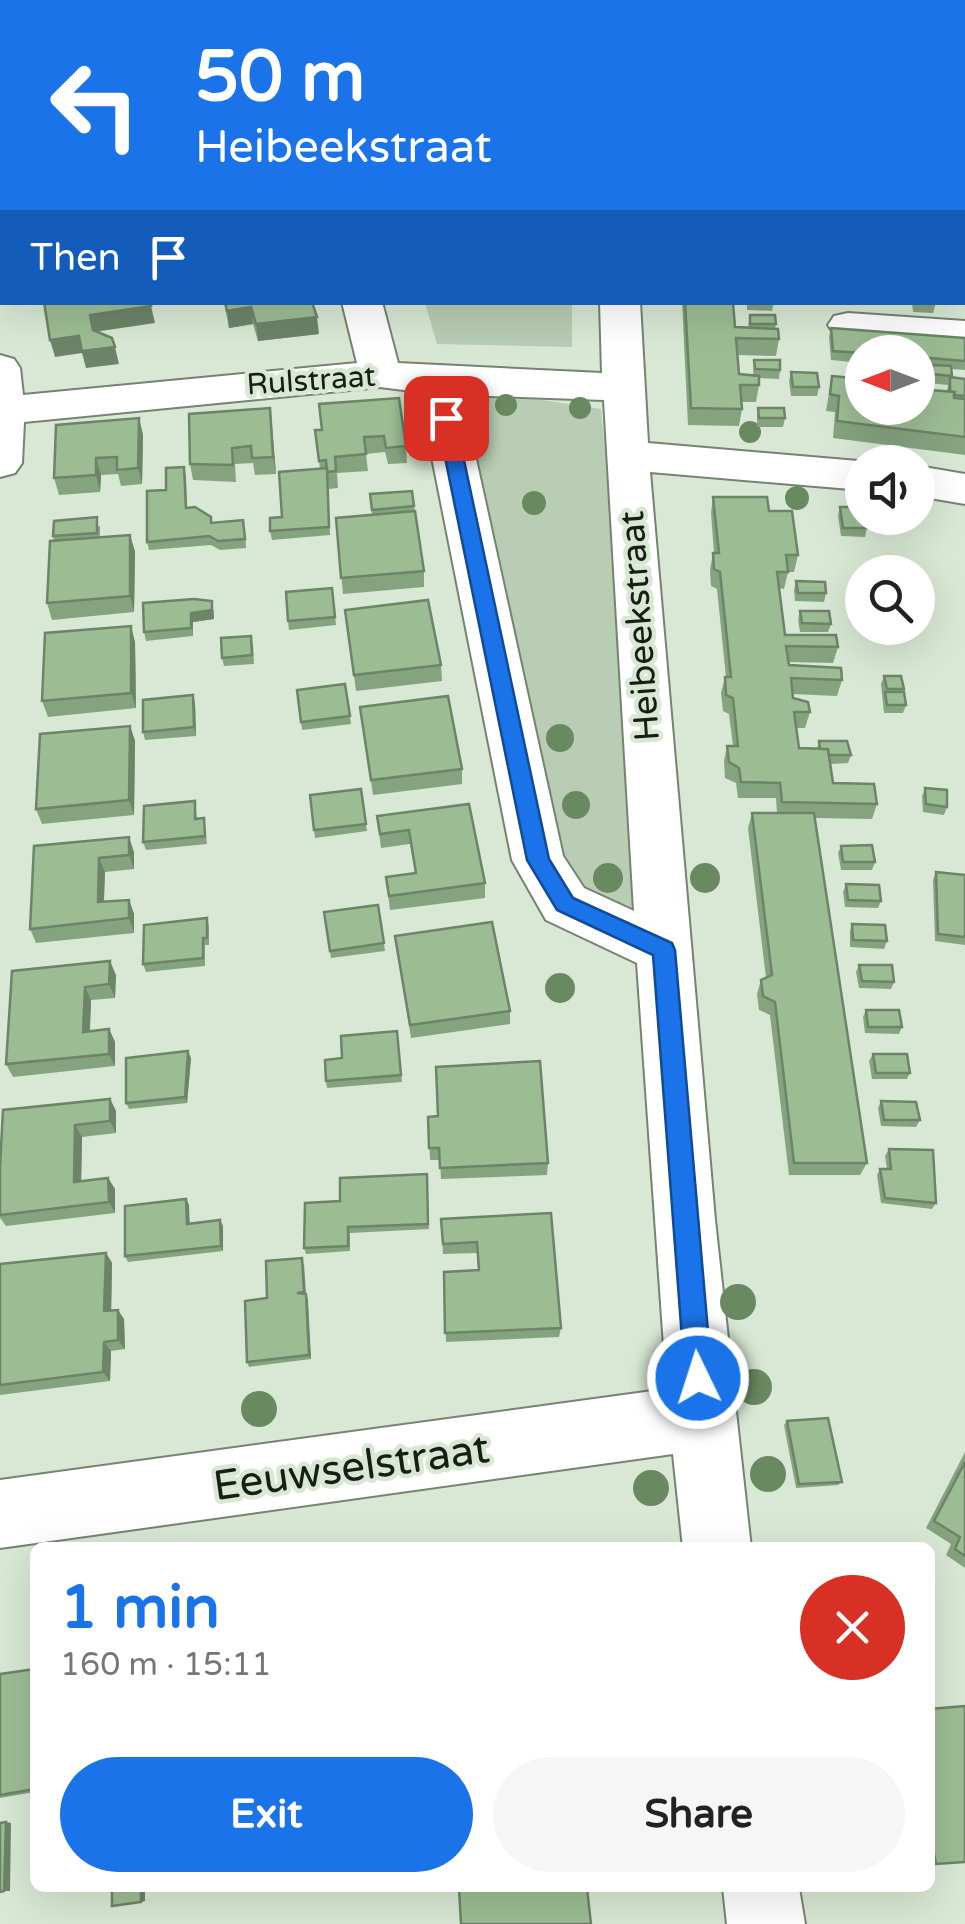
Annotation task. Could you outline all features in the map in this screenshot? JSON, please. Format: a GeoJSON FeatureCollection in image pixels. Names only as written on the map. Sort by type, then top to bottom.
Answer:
{"type":"FeatureCollection","features":[{"type":"Feature","properties":{"kind":"street"},"geometry":{"type":"LineString","coordinates":[[363,305],[380,374]]}},
{"type":"Feature","properties":{"kind":"street","name":"Heibeekstraat"},"geometry":{"type":"LineString","coordinates":[[620,305],[626,456],[664,950],[702,1417],[716,1542]]}},
{"type":"Feature","properties":{"kind":"street"},"geometry":{"type":"LineString","coordinates":[[848,325],[965,333]]}},
{"type":"Feature","properties":{"kind":"street"},"geometry":{"type":"LineString","coordinates":[[0,368],[0,463]]}},
{"type":"Feature","properties":{"kind":"street","name":"Rulstraat"},"geometry":{"type":"LineString","coordinates":[[2,411],[380,374],[438,381],[623,387]]}},
{"type":"Feature","properties":{"kind":"street"},"geometry":{"type":"LineString","coordinates":[[438,381],[538,860],[565,904],[664,950]]}},
{"type":"Feature","properties":{"kind":"street"},"geometry":{"type":"LineString","coordinates":[[626,456],[845,474]]}},
{"type":"Feature","properties":{"kind":"street"},"geometry":{"type":"LineString","coordinates":[[935,484],[965,488]]}},
{"type":"Feature","properties":{"kind":"street","name":"Eeuwselstraat"},"geometry":{"type":"LineString","coordinates":[[0,1514],[702,1417]]}},
{"type":"Feature","properties":{"kind":"street"},"geometry":{"type":"LineString","coordinates":[[762,1892],[766,1924]]}},
{"type":"Feature","properties":{"kind":"green space"},"geometry":{"type":"Polygon","coordinates":[[[426,305],[572,305],[572,347],[437,344],[426,305]]]}},
{"type":"Feature","properties":{"kind":"green space"},"geometry":{"type":"Polygon","coordinates":[[[461,397],[536,399],[601,409],[652,930],[570,898],[461,397]]]}},
{"type":"Feature","properties":{"kind":"building"},"geometry":{"type":"Polygon","coordinates":[[[44,305],[151,305],[90,315],[93,330],[112,338],[115,347],[82,351],[79,336],[50,340],[44,305]]]}},
{"type":"Feature","properties":{"kind":"building"},"geometry":{"type":"Polygon","coordinates":[[[226,305],[313,305],[317,317],[256,324],[251,307],[227,311],[226,305]]]}},
{"type":"Feature","properties":{"kind":"building"},"geometry":{"type":"Polygon","coordinates":[[[685,305],[733,305],[735,327],[778,329],[779,339],[736,338],[739,374],[759,376],[759,385],[740,385],[742,409],[691,408],[685,305]]]}},
{"type":"Feature","properties":{"kind":"building"},"geometry":{"type":"Polygon","coordinates":[[[750,315],[775,315],[776,324],[750,324],[750,315]]]}},
{"type":"Feature","properties":{"kind":"building"},"geometry":{"type":"Polygon","coordinates":[[[831,328],[925,335],[845,335],[845,352],[833,351],[831,328]]]}},
{"type":"Feature","properties":{"kind":"building"},"geometry":{"type":"Polygon","coordinates":[[[935,336],[965,338],[965,361],[935,358],[935,336]]]}},
{"type":"Feature","properties":{"kind":"building"},"geometry":{"type":"Polygon","coordinates":[[[754,360],[780,360],[780,370],[755,369],[754,360]]]}},
{"type":"Feature","properties":{"kind":"building"},"geometry":{"type":"Polygon","coordinates":[[[935,365],[951,366],[952,376],[935,374],[935,365]]]}},
{"type":"Feature","properties":{"kind":"building"},"geometry":{"type":"Polygon","coordinates":[[[791,372],[817,373],[819,387],[793,387],[791,372]]]}},
{"type":"Feature","properties":{"kind":"building"},"geometry":{"type":"Polygon","coordinates":[[[832,376],[845,377],[845,422],[837,421],[839,396],[830,394],[832,376]]]}},
{"type":"Feature","properties":{"kind":"building"},"geometry":{"type":"Polygon","coordinates":[[[950,377],[965,379],[965,396],[950,391],[950,377]]]}},
{"type":"Feature","properties":{"kind":"building"},"geometry":{"type":"Polygon","coordinates":[[[935,390],[955,392],[954,398],[965,399],[965,437],[869,425],[935,425],[935,390]]]}},
{"type":"Feature","properties":{"kind":"building"},"geometry":{"type":"Polygon","coordinates":[[[399,398],[406,446],[386,448],[384,436],[364,437],[366,454],[335,457],[336,471],[327,472],[326,460],[319,461],[315,430],[322,430],[319,404],[399,398]]]}},
{"type":"Feature","properties":{"kind":"building"},"geometry":{"type":"Polygon","coordinates":[[[270,408],[273,457],[252,458],[251,446],[232,448],[233,465],[190,464],[189,414],[270,408]]]}},
{"type":"Feature","properties":{"kind":"building"},"geometry":{"type":"Polygon","coordinates":[[[758,408],[784,408],[785,418],[759,418],[758,408]]]}},
{"type":"Feature","properties":{"kind":"building"},"geometry":{"type":"Polygon","coordinates":[[[139,418],[138,468],[117,470],[117,457],[96,458],[96,475],[54,478],[56,425],[139,418]]]}},
{"type":"Feature","properties":{"kind":"building"},"geometry":{"type":"Polygon","coordinates":[[[184,467],[186,508],[195,507],[211,517],[211,523],[243,520],[245,539],[218,541],[209,536],[147,542],[147,491],[166,490],[166,468],[184,467]]]}},
{"type":"Feature","properties":{"kind":"building"},"geometry":{"type":"Polygon","coordinates":[[[327,468],[329,527],[270,531],[270,518],[282,517],[279,472],[327,468]]]}},
{"type":"Feature","properties":{"kind":"building"},"geometry":{"type":"Polygon","coordinates":[[[412,491],[414,506],[372,510],[370,494],[412,491]]]}},
{"type":"Feature","properties":{"kind":"building"},"geometry":{"type":"Polygon","coordinates":[[[713,497],[767,497],[769,511],[792,511],[798,555],[786,555],[788,572],[777,572],[785,635],[836,635],[838,647],[786,646],[789,665],[841,668],[842,680],[791,678],[793,698],[808,702],[810,712],[794,712],[799,748],[828,749],[833,783],[874,784],[877,804],[782,802],[780,783],[741,782],[739,768],[729,762],[727,746],[738,746],[733,698],[726,695],[725,677],[731,677],[720,572],[714,569],[713,553],[719,553],[713,497]]]}},
{"type":"Feature","properties":{"kind":"building"},"geometry":{"type":"Polygon","coordinates":[[[840,507],[845,507],[843,528],[840,507]]]}},
{"type":"Feature","properties":{"kind":"building"},"geometry":{"type":"Polygon","coordinates":[[[415,511],[424,571],[341,578],[336,518],[415,511]]]}},
{"type":"Feature","properties":{"kind":"building"},"geometry":{"type":"Polygon","coordinates":[[[97,517],[97,533],[53,536],[54,521],[97,517]]]}},
{"type":"Feature","properties":{"kind":"building"},"geometry":{"type":"Polygon","coordinates":[[[130,535],[130,596],[47,603],[50,541],[130,535]]]}},
{"type":"Feature","properties":{"kind":"building"},"geometry":{"type":"Polygon","coordinates":[[[796,581],[825,582],[826,593],[798,593],[796,581]]]}},
{"type":"Feature","properties":{"kind":"building"},"geometry":{"type":"Polygon","coordinates":[[[332,588],[335,617],[288,621],[286,592],[332,588]]]}},
{"type":"Feature","properties":{"kind":"building"},"geometry":{"type":"Polygon","coordinates":[[[428,600],[441,665],[354,675],[345,610],[428,600]]]}},
{"type":"Feature","properties":{"kind":"building"},"geometry":{"type":"Polygon","coordinates":[[[212,601],[212,610],[191,613],[191,628],[144,632],[143,603],[212,601]]]}},
{"type":"Feature","properties":{"kind":"building"},"geometry":{"type":"Polygon","coordinates":[[[800,611],[829,611],[831,624],[802,623],[800,611]]]}},
{"type":"Feature","properties":{"kind":"building"},"geometry":{"type":"Polygon","coordinates":[[[131,626],[131,693],[42,701],[45,633],[131,626]]]}},
{"type":"Feature","properties":{"kind":"building"},"geometry":{"type":"Polygon","coordinates":[[[251,636],[252,655],[222,658],[221,638],[251,636]]]}},
{"type":"Feature","properties":{"kind":"building"},"geometry":{"type":"Polygon","coordinates":[[[884,676],[901,676],[904,689],[887,689],[884,676]]]}},
{"type":"Feature","properties":{"kind":"building"},"geometry":{"type":"Polygon","coordinates":[[[345,684],[350,716],[301,722],[297,690],[345,684]]]}},
{"type":"Feature","properties":{"kind":"building"},"geometry":{"type":"Polygon","coordinates":[[[885,692],[904,692],[906,705],[887,705],[885,692]]]}},
{"type":"Feature","properties":{"kind":"building"},"geometry":{"type":"Polygon","coordinates":[[[193,695],[194,727],[143,732],[143,700],[193,695]]]}},
{"type":"Feature","properties":{"kind":"building"},"geometry":{"type":"Polygon","coordinates":[[[448,696],[462,769],[371,780],[360,707],[448,696]]]}},
{"type":"Feature","properties":{"kind":"building"},"geometry":{"type":"Polygon","coordinates":[[[130,726],[129,800],[36,809],[40,734],[130,726]]]}},
{"type":"Feature","properties":{"kind":"building"},"geometry":{"type":"Polygon","coordinates":[[[819,741],[847,741],[851,755],[829,755],[828,749],[820,749],[819,741]]]}},
{"type":"Feature","properties":{"kind":"building"},"geometry":{"type":"Polygon","coordinates":[[[925,788],[947,790],[947,807],[926,804],[925,788]]]}},
{"type":"Feature","properties":{"kind":"building"},"geometry":{"type":"Polygon","coordinates":[[[361,789],[366,824],[314,830],[310,795],[361,789]]]}},
{"type":"Feature","properties":{"kind":"building"},"geometry":{"type":"Polygon","coordinates":[[[195,801],[195,819],[204,818],[205,836],[143,842],[144,806],[195,801]]]}},
{"type":"Feature","properties":{"kind":"building"},"geometry":{"type":"Polygon","coordinates":[[[469,804],[485,883],[389,896],[386,877],[416,873],[409,830],[380,834],[377,816],[469,804]]]}},
{"type":"Feature","properties":{"kind":"building"},"geometry":{"type":"Polygon","coordinates":[[[752,813],[814,813],[867,1163],[794,1163],[775,1002],[763,996],[761,980],[772,975],[752,813]]]}},
{"type":"Feature","properties":{"kind":"building"},"geometry":{"type":"Polygon","coordinates":[[[129,837],[129,855],[99,858],[98,902],[129,900],[129,918],[30,929],[34,846],[129,837]]]}},
{"type":"Feature","properties":{"kind":"building"},"geometry":{"type":"Polygon","coordinates":[[[872,845],[875,862],[843,862],[841,846],[872,845]]]}},
{"type":"Feature","properties":{"kind":"building"},"geometry":{"type":"Polygon","coordinates":[[[936,872],[965,875],[965,937],[938,934],[936,872]]]}},
{"type":"Feature","properties":{"kind":"building"},"geometry":{"type":"Polygon","coordinates":[[[846,884],[879,885],[881,901],[848,900],[846,884]]]}},
{"type":"Feature","properties":{"kind":"building"},"geometry":{"type":"Polygon","coordinates":[[[378,905],[384,943],[330,951],[324,912],[378,905]]]}},
{"type":"Feature","properties":{"kind":"building"},"geometry":{"type":"Polygon","coordinates":[[[207,918],[203,958],[143,964],[144,925],[207,918]]]}},
{"type":"Feature","properties":{"kind":"building"},"geometry":{"type":"Polygon","coordinates":[[[492,922],[510,1011],[410,1025],[395,936],[492,922]]]}},
{"type":"Feature","properties":{"kind":"building"},"geometry":{"type":"Polygon","coordinates":[[[852,924],[885,925],[887,941],[853,940],[852,924]]]}},
{"type":"Feature","properties":{"kind":"building"},"geometry":{"type":"Polygon","coordinates":[[[110,961],[109,984],[85,987],[83,1032],[109,1029],[109,1054],[6,1064],[12,971],[110,961]]]}},
{"type":"Feature","properties":{"kind":"building"},"geometry":{"type":"Polygon","coordinates":[[[859,965],[892,965],[894,982],[862,981],[859,965]]]}},
{"type":"Feature","properties":{"kind":"building"},"geometry":{"type":"Polygon","coordinates":[[[866,1010],[899,1010],[902,1027],[868,1027],[866,1010]]]}},
{"type":"Feature","properties":{"kind":"building"},"geometry":{"type":"Polygon","coordinates":[[[397,1031],[401,1075],[326,1081],[325,1060],[342,1058],[341,1036],[397,1031]]]}},
{"type":"Feature","properties":{"kind":"building"},"geometry":{"type":"Polygon","coordinates":[[[188,1051],[185,1097],[126,1103],[126,1058],[188,1051]]]}},
{"type":"Feature","properties":{"kind":"building"},"geometry":{"type":"Polygon","coordinates":[[[873,1054],[907,1054],[910,1073],[876,1073],[873,1054]]]}},
{"type":"Feature","properties":{"kind":"building"},"geometry":{"type":"Polygon","coordinates":[[[540,1061],[548,1163],[440,1168],[439,1148],[429,1148],[428,1117],[438,1116],[436,1067],[540,1061]]]}},
{"type":"Feature","properties":{"kind":"building"},"geometry":{"type":"Polygon","coordinates":[[[110,1099],[110,1121],[75,1125],[74,1182],[108,1178],[109,1202],[0,1215],[3,1110],[110,1099]]]}},
{"type":"Feature","properties":{"kind":"building"},"geometry":{"type":"Polygon","coordinates":[[[881,1101],[916,1102],[920,1120],[884,1120],[881,1101]]]}},
{"type":"Feature","properties":{"kind":"building"},"geometry":{"type":"Polygon","coordinates":[[[889,1149],[933,1150],[936,1203],[885,1198],[880,1169],[891,1169],[889,1149]]]}},
{"type":"Feature","properties":{"kind":"building"},"geometry":{"type":"Polygon","coordinates":[[[427,1174],[428,1224],[348,1227],[348,1246],[304,1248],[305,1203],[340,1201],[340,1178],[427,1174]]]}},
{"type":"Feature","properties":{"kind":"building"},"geometry":{"type":"Polygon","coordinates":[[[186,1199],[187,1224],[220,1220],[221,1246],[125,1256],[125,1206],[186,1199]]]}},
{"type":"Feature","properties":{"kind":"building"},"geometry":{"type":"Polygon","coordinates":[[[551,1213],[561,1328],[445,1333],[444,1272],[479,1270],[477,1242],[443,1244],[441,1219],[551,1213]]]}},
{"type":"Feature","properties":{"kind":"building"},"geometry":{"type":"Polygon","coordinates":[[[106,1253],[104,1311],[118,1310],[118,1340],[104,1342],[103,1372],[0,1385],[0,1264],[106,1253]]]}},
{"type":"Feature","properties":{"kind":"building"},"geometry":{"type":"Polygon","coordinates":[[[302,1258],[304,1292],[297,1293],[306,1294],[309,1355],[247,1362],[245,1301],[267,1298],[266,1261],[302,1258]]]}},
{"type":"Feature","properties":{"kind":"building"},"geometry":{"type":"Polygon","coordinates":[[[828,1418],[842,1482],[799,1484],[787,1421],[828,1418]]]}},
{"type":"Feature","properties":{"kind":"building"},"geometry":{"type":"Polygon","coordinates":[[[965,1462],[965,1556],[955,1549],[960,1537],[934,1521],[965,1462]]]}},
{"type":"Feature","properties":{"kind":"building"},"geometry":{"type":"Polygon","coordinates":[[[30,1670],[30,1790],[0,1795],[0,1674],[30,1670]]]}},
{"type":"Feature","properties":{"kind":"building"},"geometry":{"type":"Polygon","coordinates":[[[965,1706],[965,1862],[936,1864],[935,1709],[965,1706]]]}},
{"type":"Feature","properties":{"kind":"building"},"geometry":{"type":"Polygon","coordinates":[[[6,1822],[4,1891],[0,1892],[0,1823],[6,1822]]]}},
{"type":"Feature","properties":{"kind":"building"},"geometry":{"type":"Polygon","coordinates":[[[112,1892],[141,1892],[141,1902],[112,1906],[112,1892]]]}},
{"type":"Feature","properties":{"kind":"building"},"geometry":{"type":"Polygon","coordinates":[[[459,1892],[587,1892],[591,1924],[461,1924],[459,1892]]]}},
{"type":"Feature","properties":{"kind":"route"},"geometry":{"type":"LineString","coordinates":[[446,418],[538,860],[565,904],[664,950],[698,1378]]}}]}
